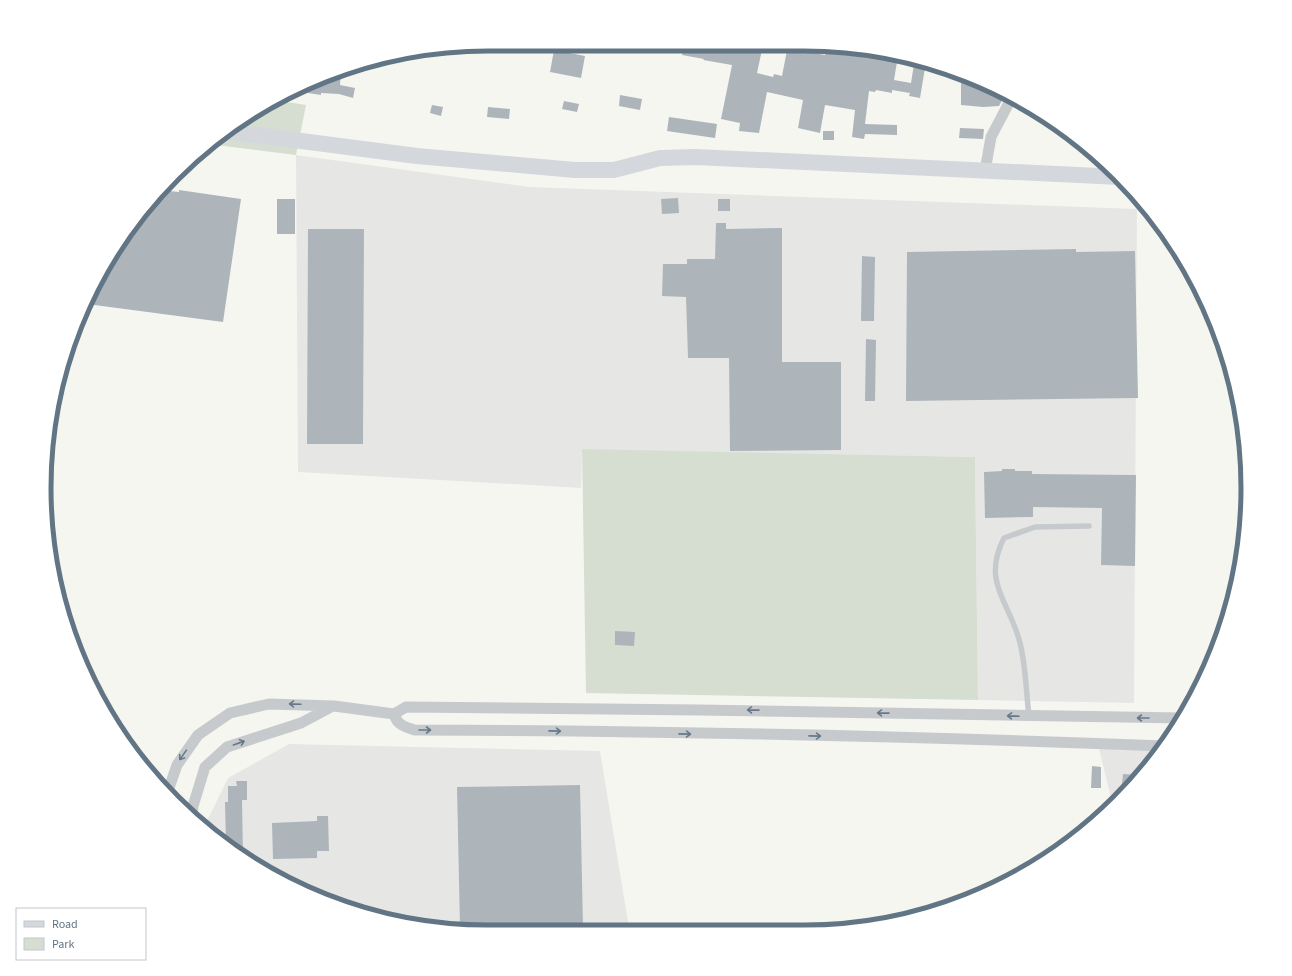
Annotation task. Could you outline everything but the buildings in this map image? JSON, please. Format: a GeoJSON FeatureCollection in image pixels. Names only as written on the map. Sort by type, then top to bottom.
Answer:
{"type":"FeatureCollection","features":[{"type":"Feature","properties":{"kind":"street"},"geometry":{"type":"LineString","coordinates":[[985,171],[991,137],[1009,103]]}},
{"type":"Feature","properties":{"kind":"street"},"geometry":{"type":"LineString","coordinates":[[238,130],[416,156],[575,170],[614,170],[660,158],[689,157],[1110,177]]}},
{"type":"Feature","properties":{"kind":"street"},"geometry":{"type":"LineString","coordinates":[[169,787],[177,765],[198,735],[230,713],[269,704],[334,706],[394,714],[406,707],[1175,718]]}},
{"type":"Feature","properties":{"kind":"street"},"geometry":{"type":"LineString","coordinates":[[193,810],[206,767],[227,748],[301,723],[334,706]]}},
{"type":"Feature","properties":{"kind":"street"},"geometry":{"type":"LineString","coordinates":[[394,714],[395,720],[402,726],[415,730],[534,730],[998,739],[1157,746]]}},
{"type":"Feature","properties":{"kind":"lane"},"geometry":{"type":"LineString","coordinates":[[1030,716],[1024,659],[1020,641],[1000,595],[995,576],[997,551],[1004,538],[1035,527],[1089,526]]}},
{"type":"Feature","properties":{"kind":"shaded area"},"geometry":{"type":"Polygon","coordinates":[[[296,155],[530,187],[1137,209],[1134,703],[978,700],[975,457],[582,450],[581,488],[298,472],[296,155]]]}},
{"type":"Feature","properties":{"kind":"shaded area"},"geometry":{"type":"Polygon","coordinates":[[[289,744],[600,751],[629,925],[459,924],[403,917],[348,902],[321,892],[269,866],[222,835],[206,822],[228,778],[289,744]]]}},
{"type":"Feature","properties":{"kind":"shaded area"},"geometry":{"type":"Polygon","coordinates":[[[1156,746],[1133,776],[1111,799],[1099,749],[1156,746]]]}},
{"type":"Feature","properties":{"kind":"green space"},"geometry":{"type":"Polygon","coordinates":[[[285,102],[306,105],[296,155],[217,145],[245,125],[285,102]]]}},
{"type":"Feature","properties":{"kind":"green space"},"geometry":{"type":"Polygon","coordinates":[[[582,449],[975,457],[978,700],[586,693],[582,449]]]}}]}
